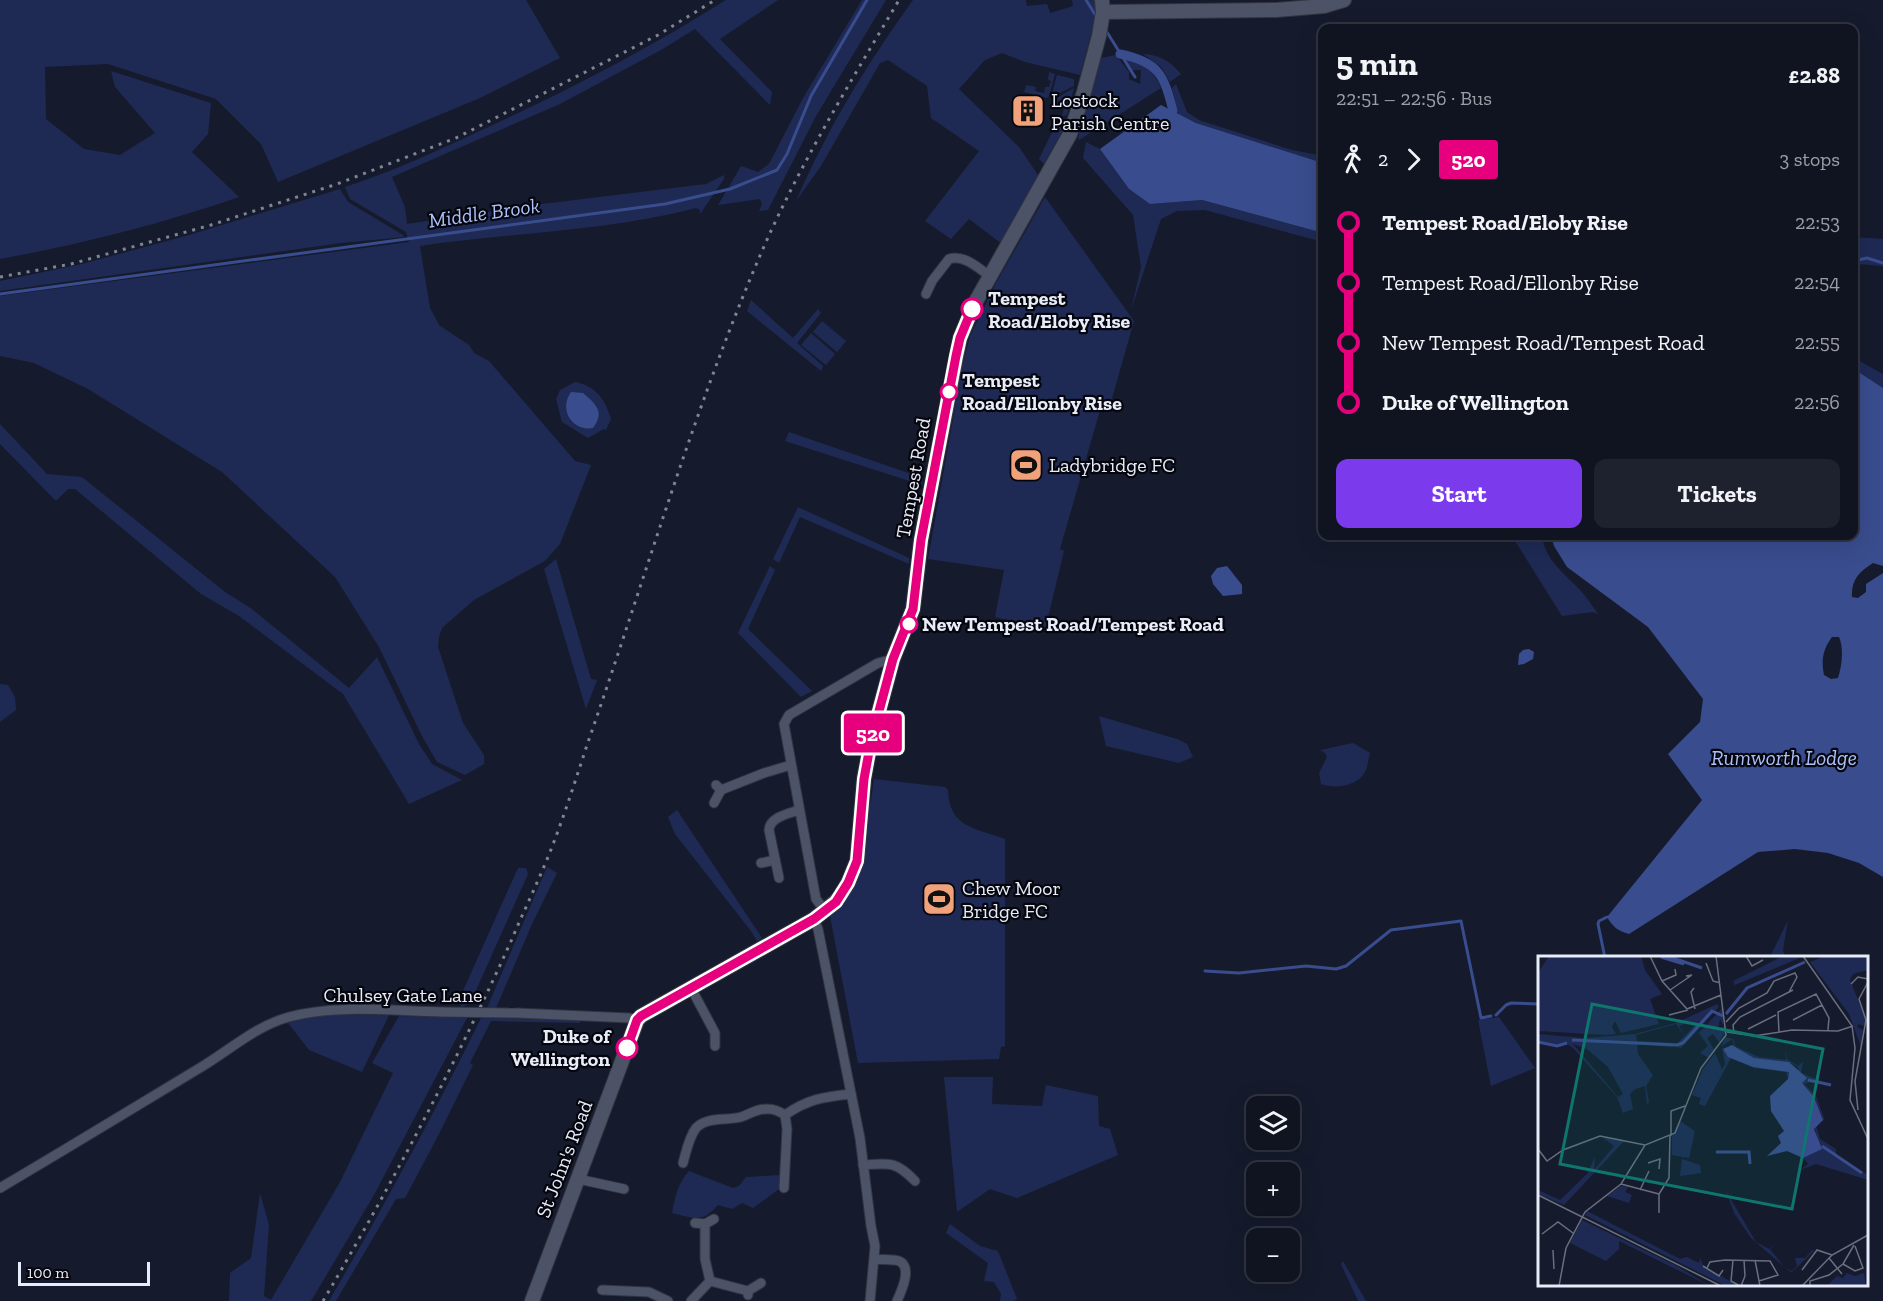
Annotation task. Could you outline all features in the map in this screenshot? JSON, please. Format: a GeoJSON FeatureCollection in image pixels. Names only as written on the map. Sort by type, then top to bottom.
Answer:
{"type":"FeatureCollection","features":[{"type":"Feature","properties":{"kind":"street"},"geometry":{"type":"LineString","coordinates":[[1103,6],[1276,10],[1324,6],[1344,0]]}},
{"type":"Feature","properties":{"kind":"street","name":"Tempest Road"},"geometry":{"type":"LineString","coordinates":[[819,915],[840,896],[857,861],[866,769],[876,719],[893,659],[913,609],[921,540],[956,356],[966,322],[1070,134],[1099,36],[1103,6]]}},
{"type":"Feature","properties":{"kind":"street"},"geometry":{"type":"LineString","coordinates":[[926,294],[932,281],[949,259],[966,260],[990,276]]}},
{"type":"Feature","properties":{"kind":"street"},"geometry":{"type":"LineString","coordinates":[[870,1301],[875,1246],[851,1095],[818,929],[819,915],[784,724],[789,715],[878,663],[893,659]]}},
{"type":"Feature","properties":{"kind":"street"},"geometry":{"type":"LineString","coordinates":[[714,804],[719,787],[791,765]]}},
{"type":"Feature","properties":{"kind":"street"},"geometry":{"type":"LineString","coordinates":[[778,878],[770,824],[773,820],[799,810]]}},
{"type":"Feature","properties":{"kind":"street"},"geometry":{"type":"LineString","coordinates":[[761,863],[775,860]]}},
{"type":"Feature","properties":{"kind":"street"},"geometry":{"type":"LineString","coordinates":[[637,1020],[819,915]]}},
{"type":"Feature","properties":{"kind":"street"},"geometry":{"type":"LineString","coordinates":[[691,988],[720,1034],[715,1046]]}},
{"type":"Feature","properties":{"kind":"street","name":"Chulsey Gate Lane"},"geometry":{"type":"LineString","coordinates":[[0,1188],[210,1062],[254,1032],[270,1023],[299,1015],[329,1011],[443,1012],[637,1020]]}},
{"type":"Feature","properties":{"kind":"street","name":"St John's Road"},"geometry":{"type":"LineString","coordinates":[[532,1301],[637,1020]]}},
{"type":"Feature","properties":{"kind":"street"},"geometry":{"type":"LineString","coordinates":[[785,1115],[819,1097],[851,1095]]}},
{"type":"Feature","properties":{"kind":"street"},"geometry":{"type":"LineString","coordinates":[[683,1163],[691,1137],[696,1128],[702,1124],[713,1120],[741,1117],[764,1109],[777,1110],[785,1115],[787,1129],[784,1188]]}},
{"type":"Feature","properties":{"kind":"street"},"geometry":{"type":"LineString","coordinates":[[863,1166],[892,1164],[905,1167],[915,1181]]}},
{"type":"Feature","properties":{"kind":"street"},"geometry":{"type":"LineString","coordinates":[[578,1179],[624,1189]]}},
{"type":"Feature","properties":{"kind":"street"},"geometry":{"type":"LineString","coordinates":[[705,1222],[705,1259],[710,1281]]}},
{"type":"Feature","properties":{"kind":"street"},"geometry":{"type":"LineString","coordinates":[[875,1259],[900,1262],[904,1265],[904,1279],[897,1301]]}},
{"type":"Feature","properties":{"kind":"street"},"geometry":{"type":"LineString","coordinates":[[710,1281],[748,1294],[761,1283]]}},
{"type":"Feature","properties":{"kind":"street"},"geometry":{"type":"LineString","coordinates":[[692,1301],[710,1281]]}},
{"type":"Feature","properties":{"kind":"street"},"geometry":{"type":"LineString","coordinates":[[602,1290],[614,1287],[649,1292],[668,1301]]}},
{"type":"Feature","properties":{"kind":"shaded area"},"geometry":{"type":"Polygon","coordinates":[[[0,0],[526,0],[560,58],[480,98],[278,182],[261,144],[216,99],[108,64],[45,67],[46,119],[84,149],[120,155],[155,133],[115,87],[111,71],[211,103],[208,134],[192,152],[239,197],[121,233],[0,259],[0,0]]]}},
{"type":"Feature","properties":{"kind":"shaded area"},"geometry":{"type":"Polygon","coordinates":[[[726,0],[778,0],[720,39],[772,92],[770,105],[695,29],[661,50],[560,104],[392,177],[405,207],[407,224],[542,204],[706,184],[724,175],[724,179],[700,214],[700,210],[696,208],[593,227],[420,246],[430,308],[439,325],[469,345],[474,353],[489,361],[575,461],[591,465],[560,544],[545,561],[474,600],[442,628],[438,647],[463,723],[484,755],[484,764],[465,775],[437,762],[379,647],[335,577],[222,472],[88,389],[34,363],[0,356],[0,296],[409,242],[406,232],[350,199],[345,187],[415,160],[546,100],[607,69],[726,0]]]}},
{"type":"Feature","properties":{"kind":"shaded area"},"geometry":{"type":"Polygon","coordinates":[[[862,0],[886,0],[816,116],[768,210],[759,211],[762,204],[760,199],[718,205],[741,166],[758,172],[769,164],[803,98],[862,0]]]}},
{"type":"Feature","properties":{"kind":"shaded area"},"geometry":{"type":"Polygon","coordinates":[[[913,0],[1026,0],[1027,6],[1047,4],[1050,13],[1073,6],[1072,0],[1096,0],[1093,27],[1080,75],[1025,62],[1002,53],[985,60],[959,89],[1019,147],[1040,178],[1002,244],[969,219],[951,239],[925,221],[979,151],[931,118],[927,86],[888,60],[880,63],[821,166],[796,201],[821,147],[849,98],[913,0]]]}},
{"type":"Feature","properties":{"kind":"shaded area"},"geometry":{"type":"Polygon","coordinates":[[[1143,54],[1164,60],[1181,74],[1170,82],[1161,67],[1143,54]]]}},
{"type":"Feature","properties":{"kind":"shaded area"},"geometry":{"type":"Polygon","coordinates":[[[1116,55],[1129,72],[1129,79],[1140,84],[1141,70],[1132,70],[1125,58],[1148,67],[1161,88],[1079,140],[1101,58],[1116,55]]]}},
{"type":"Feature","properties":{"kind":"shaded area"},"geometry":{"type":"Polygon","coordinates":[[[1049,72],[1055,74],[1047,98],[1024,92],[1026,85],[1036,87],[1035,91],[1044,93],[1045,87],[1049,87],[1051,81],[1048,80],[1049,72]]]}},
{"type":"Feature","properties":{"kind":"shaded area"},"geometry":{"type":"Polygon","coordinates":[[[1057,75],[1074,79],[1074,86],[1051,97],[1057,75]]]}},
{"type":"Feature","properties":{"kind":"shaded area"},"geometry":{"type":"Polygon","coordinates":[[[1176,84],[1187,112],[1199,120],[1292,150],[1318,155],[1318,161],[1196,123],[1178,114],[1172,88],[1176,84]]]}},
{"type":"Feature","properties":{"kind":"shaded area"},"geometry":{"type":"Polygon","coordinates":[[[1074,88],[1067,115],[1062,116],[1064,109],[1055,107],[1053,100],[1074,88]]]}},
{"type":"Feature","properties":{"kind":"shaded area"},"geometry":{"type":"Polygon","coordinates":[[[1055,126],[1063,130],[1044,164],[1039,159],[1055,126]]]}},
{"type":"Feature","properties":{"kind":"shaded area"},"geometry":{"type":"Polygon","coordinates":[[[1086,142],[1100,149],[1129,189],[1150,204],[1202,200],[1318,232],[1318,241],[1205,210],[1177,211],[1161,219],[1131,310],[1141,267],[1133,215],[1083,158],[1086,142]]]}},
{"type":"Feature","properties":{"kind":"shaded area"},"geometry":{"type":"Polygon","coordinates":[[[340,189],[348,202],[404,237],[341,243],[0,291],[0,281],[82,264],[189,235],[340,189]]]}},
{"type":"Feature","properties":{"kind":"shaded area"},"geometry":{"type":"Polygon","coordinates":[[[1045,197],[1134,321],[1109,409],[1101,407],[1060,549],[1064,551],[1045,630],[995,617],[1004,570],[928,559],[970,336],[996,283],[1045,197]]]}},
{"type":"Feature","properties":{"kind":"shaded area"},"geometry":{"type":"Polygon","coordinates":[[[1858,237],[1883,239],[1883,266],[1858,264],[1858,237]]]}},
{"type":"Feature","properties":{"kind":"shaded area"},"geometry":{"type":"Polygon","coordinates":[[[751,300],[793,338],[818,309],[821,313],[797,343],[823,366],[821,371],[747,311],[751,300]]]}},
{"type":"Feature","properties":{"kind":"shaded area"},"geometry":{"type":"Polygon","coordinates":[[[822,321],[846,341],[837,352],[813,332],[822,321]]]}},
{"type":"Feature","properties":{"kind":"shaded area"},"geometry":{"type":"Polygon","coordinates":[[[811,333],[835,354],[826,365],[801,345],[811,333]]]}},
{"type":"Feature","properties":{"kind":"shaded area"},"geometry":{"type":"Polygon","coordinates":[[[1858,360],[1883,374],[1883,388],[1858,372],[1858,360]]]}},
{"type":"Feature","properties":{"kind":"shaded area"},"geometry":{"type":"Polygon","coordinates":[[[575,382],[599,394],[611,419],[606,430],[588,438],[562,422],[556,399],[560,390],[575,382]]]}},
{"type":"Feature","properties":{"kind":"shaded area"},"geometry":{"type":"Polygon","coordinates":[[[0,424],[47,474],[82,477],[225,592],[252,609],[349,688],[377,657],[419,744],[432,764],[462,780],[409,804],[343,694],[239,616],[201,594],[75,489],[68,489],[56,501],[0,444],[0,424]]]}},
{"type":"Feature","properties":{"kind":"shaded area"},"geometry":{"type":"Polygon","coordinates":[[[789,432],[923,478],[922,485],[785,441],[789,432]]]}},
{"type":"Feature","properties":{"kind":"shaded area"},"geometry":{"type":"Polygon","coordinates":[[[798,507],[909,558],[909,564],[800,517],[779,563],[773,559],[798,507]]]}},
{"type":"Feature","properties":{"kind":"shaded area"},"geometry":{"type":"Polygon","coordinates":[[[1514,540],[1543,540],[1551,559],[1583,593],[1598,614],[1593,612],[1562,616],[1514,540]]]}},
{"type":"Feature","properties":{"kind":"shaded area"},"geometry":{"type":"Polygon","coordinates":[[[556,559],[591,679],[597,680],[586,709],[544,569],[556,559]]]}},
{"type":"Feature","properties":{"kind":"shaded area"},"geometry":{"type":"Polygon","coordinates":[[[770,566],[775,570],[748,629],[812,691],[801,697],[738,633],[770,566]]]}},
{"type":"Feature","properties":{"kind":"shaded area"},"geometry":{"type":"Polygon","coordinates":[[[0,684],[8,685],[15,697],[16,710],[0,722],[0,684]]]}},
{"type":"Feature","properties":{"kind":"shaded area"},"geometry":{"type":"Polygon","coordinates":[[[1099,716],[1177,739],[1187,744],[1193,757],[1179,763],[1106,746],[1099,716]]]}},
{"type":"Feature","properties":{"kind":"shaded area"},"geometry":{"type":"Polygon","coordinates":[[[1353,743],[1370,753],[1366,770],[1361,777],[1345,786],[1321,784],[1319,773],[1327,757],[1320,750],[1353,743]]]}},
{"type":"Feature","properties":{"kind":"shaded area"},"geometry":{"type":"Polygon","coordinates":[[[874,779],[945,787],[948,790],[953,812],[959,819],[974,829],[1005,839],[1005,1046],[1001,1047],[999,1059],[858,1063],[830,916],[851,891],[857,878],[863,851],[867,805],[871,801],[874,779]]]}},
{"type":"Feature","properties":{"kind":"shaded area"},"geometry":{"type":"Polygon","coordinates":[[[677,810],[762,938],[757,941],[675,834],[668,817],[677,810]]]}},
{"type":"Feature","properties":{"kind":"shaded area"},"geometry":{"type":"Polygon","coordinates":[[[547,867],[557,873],[496,1008],[487,1008],[547,867]]]}},
{"type":"Feature","properties":{"kind":"shaded area"},"geometry":{"type":"Polygon","coordinates":[[[518,868],[526,868],[528,874],[470,1004],[462,1007],[458,1002],[518,868]]]}},
{"type":"Feature","properties":{"kind":"shaded area"},"geometry":{"type":"Polygon","coordinates":[[[1788,920],[1783,950],[1785,956],[1770,956],[1788,920]]]}},
{"type":"Feature","properties":{"kind":"shaded area"},"geometry":{"type":"Polygon","coordinates":[[[323,1015],[389,1015],[362,1072],[309,1050],[288,1023],[323,1015]]]}},
{"type":"Feature","properties":{"kind":"shaded area"},"geometry":{"type":"Polygon","coordinates":[[[399,1016],[467,1018],[374,1195],[311,1301],[229,1301],[230,1273],[251,1258],[260,1193],[269,1225],[264,1296],[271,1300],[340,1182],[393,1073],[372,1063],[399,1016]]]}},
{"type":"Feature","properties":{"kind":"shaded area"},"geometry":{"type":"Polygon","coordinates":[[[1499,1017],[1535,1068],[1491,1086],[1478,1020],[1499,1017]]]}},
{"type":"Feature","properties":{"kind":"shaded area"},"geometry":{"type":"Polygon","coordinates":[[[481,1018],[581,1019],[580,1023],[491,1021],[470,1063],[473,1065],[405,1198],[396,1199],[336,1301],[329,1301],[408,1161],[481,1018]]]}},
{"type":"Feature","properties":{"kind":"shaded area"},"geometry":{"type":"Polygon","coordinates":[[[944,1077],[993,1077],[992,1104],[1042,1106],[1046,1085],[1098,1096],[1099,1126],[1110,1129],[1118,1155],[1017,1198],[990,1189],[957,1212],[944,1077]]]}},
{"type":"Feature","properties":{"kind":"shaded area"},"geometry":{"type":"Polygon","coordinates":[[[689,1171],[733,1188],[739,1186],[746,1177],[780,1175],[779,1189],[753,1208],[742,1203],[732,1209],[718,1205],[707,1215],[692,1218],[672,1213],[682,1180],[689,1171]]]}},
{"type":"Feature","properties":{"kind":"shaded area"},"geometry":{"type":"Polygon","coordinates":[[[950,1224],[980,1246],[998,1251],[1017,1299],[1000,1301],[1001,1294],[994,1282],[984,1281],[988,1263],[946,1233],[950,1224]]]}},
{"type":"Feature","properties":{"kind":"shaded area"},"geometry":{"type":"Polygon","coordinates":[[[1343,1261],[1366,1301],[1358,1301],[1341,1264],[1343,1261]]]}},
{"type":"Feature","properties":{"kind":"water"},"geometry":{"type":"Polygon","coordinates":[[[1161,105],[1196,123],[1318,161],[1318,232],[1202,200],[1150,204],[1129,189],[1100,149],[1161,105]]]}},
{"type":"Feature","properties":{"kind":"water","name":"Rumworth Lodge"},"geometry":{"type":"Polygon","coordinates":[[[1858,372],[1883,388],[1883,566],[1873,563],[1860,573],[1853,586],[1852,597],[1858,598],[1866,592],[1866,584],[1883,573],[1883,877],[1859,863],[1828,853],[1795,849],[1758,852],[1629,934],[1614,926],[1607,917],[1702,800],[1668,754],[1700,722],[1703,699],[1648,627],[1567,567],[1552,540],[1858,540],[1858,372]],[[1832,637],[1824,655],[1824,675],[1831,679],[1838,678],[1841,668],[1839,637],[1832,637]]]}},
{"type":"Feature","properties":{"kind":"water"},"geometry":{"type":"Polygon","coordinates":[[[571,392],[583,393],[595,405],[599,413],[593,428],[579,427],[570,418],[566,406],[571,392]]]}},
{"type":"Feature","properties":{"kind":"water"},"geometry":{"type":"Polygon","coordinates":[[[1227,566],[1242,585],[1242,594],[1223,596],[1213,584],[1211,576],[1217,568],[1227,566]]]}},
{"type":"Feature","properties":{"kind":"water"},"geometry":{"type":"Polygon","coordinates":[[[1529,649],[1534,652],[1533,659],[1518,665],[1519,654],[1529,649]]]}},
{"type":"Feature","properties":{"kind":"waterway","name":"Middle Brook"},"geometry":{"type":"LineString","coordinates":[[0,294],[665,204],[730,189],[777,170],[787,154],[811,96],[867,0]]}},
{"type":"Feature","properties":{"kind":"waterway"},"geometry":{"type":"LineString","coordinates":[[1086,0],[1096,16]]}},
{"type":"Feature","properties":{"kind":"waterway"},"geometry":{"type":"LineString","coordinates":[[1105,29],[1135,77]]}},
{"type":"Feature","properties":{"kind":"waterway"},"geometry":{"type":"LineString","coordinates":[[1120,54],[1143,61],[1158,72],[1163,79],[1173,111]]}},
{"type":"Feature","properties":{"kind":"waterway"},"geometry":{"type":"LineString","coordinates":[[1858,260],[1867,258],[1883,263]]}},
{"type":"Feature","properties":{"kind":"waterway"},"geometry":{"type":"LineString","coordinates":[[1605,956],[1598,924],[1607,917]]}},
{"type":"Feature","properties":{"kind":"waterway"},"geometry":{"type":"LineString","coordinates":[[1205,971],[1239,973],[1306,966],[1336,969],[1346,966],[1391,930],[1461,921],[1481,1018],[1491,1016]]}},
{"type":"Feature","properties":{"kind":"waterway"},"geometry":{"type":"LineString","coordinates":[[1496,1015],[1511,1003],[1538,1004]]}},
{"type":"Feature","properties":{"kind":"railway"},"geometry":{"type":"LineString","coordinates":[[0,277],[71,264],[211,225],[337,184],[456,138],[658,35],[715,0]]}},
{"type":"Feature","properties":{"kind":"railway"},"geometry":{"type":"LineString","coordinates":[[323,1301],[374,1213],[446,1077],[491,985],[537,882],[566,809],[688,443],[756,265],[805,163],[899,0]]}},
{"type":"Feature","properties":{"kind":"bus line","name":"520"},"geometry":{"type":"LineString","coordinates":[[627,1048],[637,1020],[641,1016],[814,919],[836,902],[854,871],[859,854],[864,779],[871,741],[893,659],[913,609],[921,540],[956,356],[960,338],[972,309]]}},
{"type":"Feature","properties":{"kind":"place","name":"Lostock Parish Centre"},"geometry":{"type":"Point","coordinates":[1028,111]}},
{"type":"Feature","properties":{"kind":"place","name":"Tempest Road/Eloby Rise"},"geometry":{"type":"Point","coordinates":[972,309]}},
{"type":"Feature","properties":{"kind":"place","name":"Tempest Road/Ellonby Rise"},"geometry":{"type":"Point","coordinates":[949,392]}},
{"type":"Feature","properties":{"kind":"place","name":"Ladybridge FC"},"geometry":{"type":"Point","coordinates":[1026,465]}},
{"type":"Feature","properties":{"kind":"place","name":"New Tempest Road/Tempest Road"},"geometry":{"type":"Point","coordinates":[909,624]}},
{"type":"Feature","properties":{"kind":"place","name":"Chew Moor Bridge FC"},"geometry":{"type":"Point","coordinates":[939,899]}},
{"type":"Feature","properties":{"kind":"place","name":"Duke of Wellington"},"geometry":{"type":"Point","coordinates":[627,1048]}}]}
